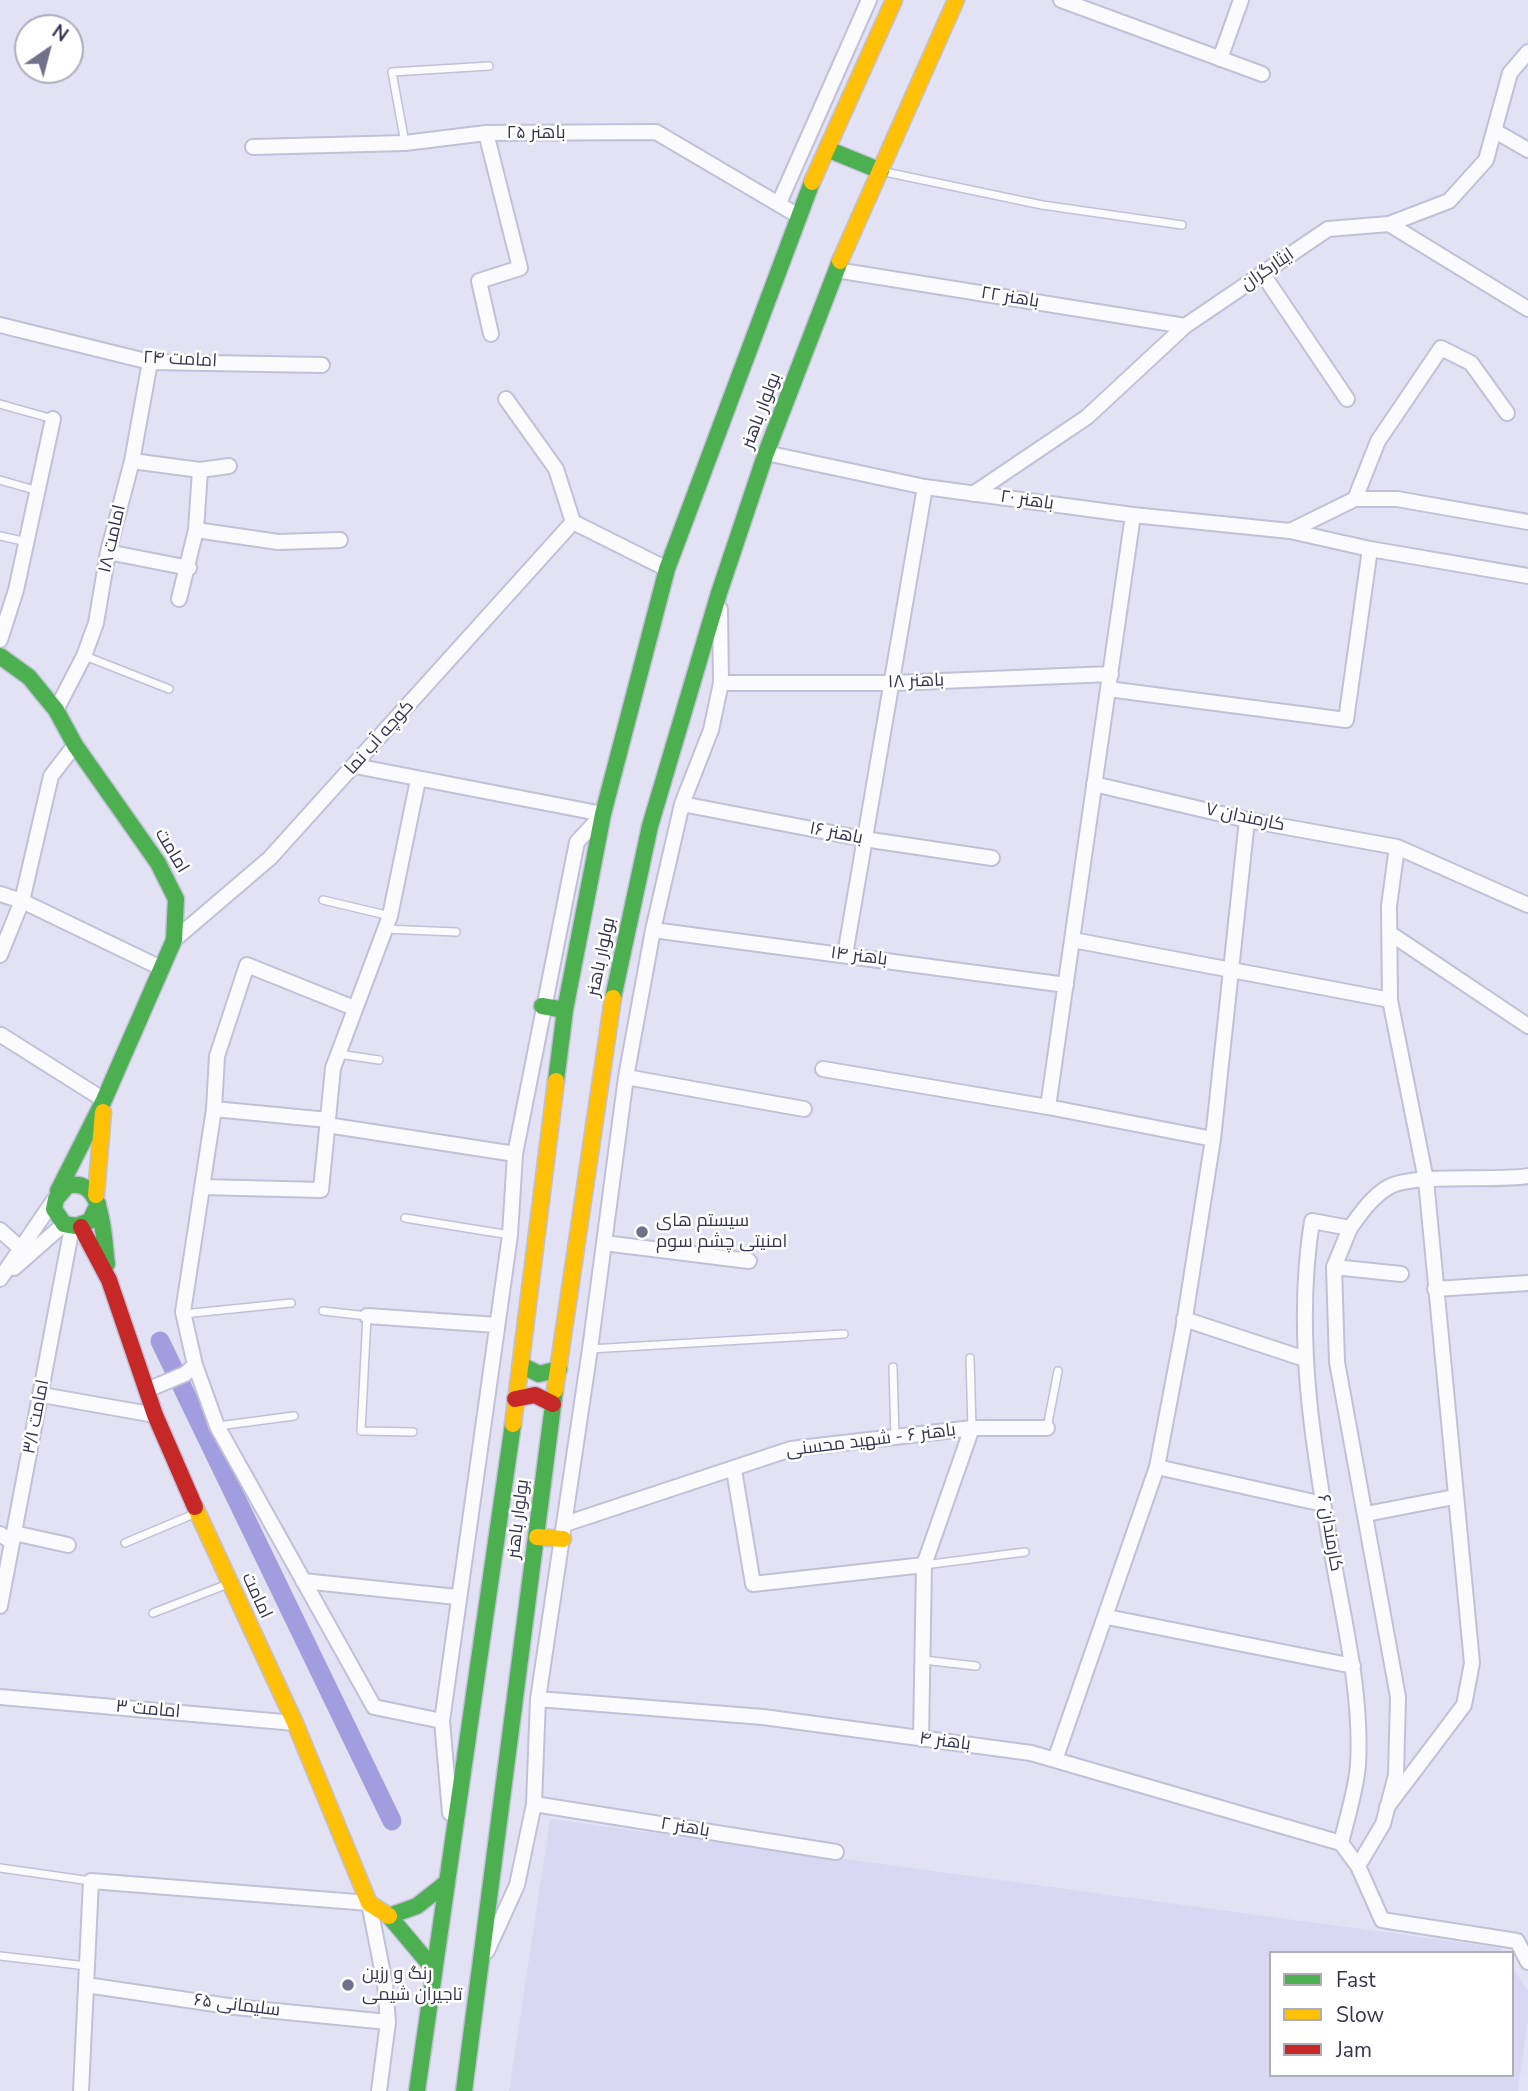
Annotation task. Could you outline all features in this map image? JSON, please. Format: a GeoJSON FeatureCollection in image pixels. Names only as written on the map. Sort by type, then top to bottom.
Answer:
{"type":"FeatureCollection","features":[{"type":"Feature","properties":{"kind":"main road","name":"بولوار باهنر"},"geometry":{"type":"LineString","coordinates":[[417,2091],[432,1967],[521,1365],[565,1010],[603,814],[667,569],[797,215],[894,0]]}},
{"type":"Feature","properties":{"kind":"main road","name":"بولوار باهنر"},"geometry":{"type":"LineString","coordinates":[[464,2091],[554,1404],[612,1002],[650,826],[719,593],[766,453],[836,270],[956,0]]}},
{"type":"Feature","properties":{"kind":"main road"},"geometry":{"type":"LineString","coordinates":[[827,149],[881,171]]}},
{"type":"Feature","properties":{"kind":"main road","name":"امامت"},"geometry":{"type":"LineString","coordinates":[[0,656],[29,677],[56,710],[75,745],[158,863],[176,899],[174,940],[104,1100],[56,1195]]}},
{"type":"Feature","properties":{"kind":"main road"},"geometry":{"type":"LineString","coordinates":[[542,1006],[565,1010]]}},
{"type":"Feature","properties":{"kind":"main road","name":"امامت"},"geometry":{"type":"LineString","coordinates":[[104,1100],[97,1200],[109,1280],[155,1415],[229,1584],[295,1723],[369,1903]]}},
{"type":"Feature","properties":{"kind":"main road"},"geometry":{"type":"LineString","coordinates":[[78,1182],[88,1186],[97,1200],[90,1222],[72,1226],[57,1217],[56,1195],[67,1184],[78,1182]]}},
{"type":"Feature","properties":{"kind":"main road","name":"امامت"},"geometry":{"type":"LineString","coordinates":[[72,1226],[109,1280]]}},
{"type":"Feature","properties":{"kind":"main road"},"geometry":{"type":"LineString","coordinates":[[521,1365],[539,1374],[559,1368]]}},
{"type":"Feature","properties":{"kind":"main road"},"geometry":{"type":"LineString","coordinates":[[515,1399],[535,1395],[554,1404]]}},
{"type":"Feature","properties":{"kind":"main road"},"geometry":{"type":"LineString","coordinates":[[537,1537],[564,1532]]}},
{"type":"Feature","properties":{"kind":"main road"},"geometry":{"type":"LineString","coordinates":[[389,1916],[417,1906],[446,1883]]}},
{"type":"Feature","properties":{"kind":"main road"},"geometry":{"type":"LineString","coordinates":[[369,1903],[389,1916],[432,1967]]}},
{"type":"Feature","properties":{"kind":"street"},"geometry":{"type":"LineString","coordinates":[[779,203],[869,0]]}},
{"type":"Feature","properties":{"kind":"street"},"geometry":{"type":"LineString","coordinates":[[1061,0],[1262,74]]}},
{"type":"Feature","properties":{"kind":"street"},"geometry":{"type":"LineString","coordinates":[[1220,59],[1241,0]]}},
{"type":"Feature","properties":{"kind":"street","name":"ایثارگران"},"geometry":{"type":"LineString","coordinates":[[974,494],[1087,416],[1185,326],[1328,229],[1389,223],[1449,201],[1486,160],[1510,73],[1528,52]]}},
{"type":"Feature","properties":{"kind":"street"},"geometry":{"type":"LineString","coordinates":[[1495,131],[1528,149]]}},
{"type":"Feature","properties":{"kind":"street","name":"باهنر ۲۵"},"geometry":{"type":"LineString","coordinates":[[253,147],[405,143],[486,134],[656,132],[797,215]]}},
{"type":"Feature","properties":{"kind":"street"},"geometry":{"type":"LineString","coordinates":[[486,134],[520,268],[479,282],[491,334]]}},
{"type":"Feature","properties":{"kind":"street"},"geometry":{"type":"LineString","coordinates":[[1389,223],[1528,309]]}},
{"type":"Feature","properties":{"kind":"street","name":"باهنر ۲۲"},"geometry":{"type":"LineString","coordinates":[[836,270],[1185,326]]}},
{"type":"Feature","properties":{"kind":"street"},"geometry":{"type":"LineString","coordinates":[[1262,273],[1348,399]]}},
{"type":"Feature","properties":{"kind":"street","name":"امامت ۲۴"},"geometry":{"type":"LineString","coordinates":[[0,325],[150,362],[322,365]]}},
{"type":"Feature","properties":{"kind":"street"},"geometry":{"type":"LineString","coordinates":[[1355,499],[1378,441],[1441,348],[1471,363],[1507,413]]}},
{"type":"Feature","properties":{"kind":"street","name":"امامت ۱۸"},"geometry":{"type":"LineString","coordinates":[[56,710],[84,656],[96,623],[108,552],[132,461],[150,362]]}},
{"type":"Feature","properties":{"kind":"street"},"geometry":{"type":"LineString","coordinates":[[506,398],[556,470],[573,522],[667,569]]}},
{"type":"Feature","properties":{"kind":"street"},"geometry":{"type":"LineString","coordinates":[[0,640],[27,542],[53,419]]}},
{"type":"Feature","properties":{"kind":"street","name":"باهنر ۲۰"},"geometry":{"type":"LineString","coordinates":[[766,453],[925,487],[1133,515],[1290,531],[1370,550],[1528,576]]}},
{"type":"Feature","properties":{"kind":"street"},"geometry":{"type":"LineString","coordinates":[[132,461],[200,470],[229,466]]}},
{"type":"Feature","properties":{"kind":"street"},"geometry":{"type":"LineString","coordinates":[[179,599],[189,568],[196,530],[200,470]]}},
{"type":"Feature","properties":{"kind":"street"},"geometry":{"type":"LineString","coordinates":[[845,955],[925,487]]}},
{"type":"Feature","properties":{"kind":"street"},"geometry":{"type":"LineString","coordinates":[[1290,531],[1355,499],[1397,499],[1528,522]]}},
{"type":"Feature","properties":{"kind":"street"},"geometry":{"type":"LineString","coordinates":[[1048,1107],[1133,515]]}},
{"type":"Feature","properties":{"kind":"street","name":"کوچه آب نما"},"geometry":{"type":"LineString","coordinates":[[174,940],[270,858],[573,522]]}},
{"type":"Feature","properties":{"kind":"street"},"geometry":{"type":"LineString","coordinates":[[196,530],[278,542],[340,540]]}},
{"type":"Feature","properties":{"kind":"street"},"geometry":{"type":"LineString","coordinates":[[1108,689],[1346,720],[1370,550]]}},
{"type":"Feature","properties":{"kind":"street"},"geometry":{"type":"LineString","coordinates":[[108,552],[189,568]]}},
{"type":"Feature","properties":{"kind":"street"},"geometry":{"type":"LineString","coordinates":[[478,1971],[517,1885],[534,1804],[538,1699],[590,1349],[626,1077],[653,930],[682,804],[711,730],[722,682],[719,593]]}},
{"type":"Feature","properties":{"kind":"street","name":"باهنر ۱۸"},"geometry":{"type":"LineString","coordinates":[[722,682],[892,683],[1111,674]]}},
{"type":"Feature","properties":{"kind":"street"},"geometry":{"type":"LineString","coordinates":[[0,956],[22,901],[51,776],[75,745]]}},
{"type":"Feature","properties":{"kind":"street"},"geometry":{"type":"LineString","coordinates":[[355,766],[603,814]]}},
{"type":"Feature","properties":{"kind":"street"},"geometry":{"type":"LineString","coordinates":[[202,1187],[321,1190],[333,1068],[387,923],[418,780]]}},
{"type":"Feature","properties":{"kind":"street","name":"کارمندان ۷"},"geometry":{"type":"LineString","coordinates":[[1094,784],[1247,820],[1397,847],[1528,905]]}},
{"type":"Feature","properties":{"kind":"street","name":"باهنر ۱۶"},"geometry":{"type":"LineString","coordinates":[[682,804],[864,839],[992,858]]}},
{"type":"Feature","properties":{"kind":"street"},"geometry":{"type":"LineString","coordinates":[[452,1830],[442,1721],[457,1597],[510,1235],[515,1154],[542,1006],[577,842],[603,814]]}},
{"type":"Feature","properties":{"kind":"street"},"geometry":{"type":"LineString","coordinates":[[1055,1760],[1157,1467],[1213,1139],[1247,820]]}},
{"type":"Feature","properties":{"kind":"street"},"geometry":{"type":"LineString","coordinates":[[1387,1807],[1464,1706],[1472,1663],[1454,1497],[1426,1180],[1390,1000],[1389,906],[1397,847]]}},
{"type":"Feature","properties":{"kind":"street"},"geometry":{"type":"LineString","coordinates":[[0,894],[22,901],[161,968]]}},
{"type":"Feature","properties":{"kind":"street","name":"باهنر ۱۴"},"geometry":{"type":"LineString","coordinates":[[653,930],[1066,985]]}},
{"type":"Feature","properties":{"kind":"street"},"geometry":{"type":"LineString","coordinates":[[1391,934],[1528,1026]]}},
{"type":"Feature","properties":{"kind":"street"},"geometry":{"type":"LineString","coordinates":[[1073,940],[1390,1000]]}},
{"type":"Feature","properties":{"kind":"street"},"geometry":{"type":"LineString","coordinates":[[354,1008],[247,965],[217,1056],[214,1109],[183,1314],[190,1370],[217,1426],[373,1707],[442,1721]]}},
{"type":"Feature","properties":{"kind":"street"},"geometry":{"type":"LineString","coordinates":[[1,1035],[104,1100]]}},
{"type":"Feature","properties":{"kind":"street"},"geometry":{"type":"LineString","coordinates":[[823,1069],[1048,1107],[1213,1139]]}},
{"type":"Feature","properties":{"kind":"street"},"geometry":{"type":"LineString","coordinates":[[626,1077],[804,1109]]}},
{"type":"Feature","properties":{"kind":"street"},"geometry":{"type":"LineString","coordinates":[[214,1109],[327,1122],[515,1154]]}},
{"type":"Feature","properties":{"kind":"street"},"geometry":{"type":"LineString","coordinates":[[1358,1866],[1383,1824],[1395,1775],[1398,1697],[1337,1363],[1334,1267],[1350,1228],[1367,1205],[1390,1186],[1426,1180],[1528,1176]]}},
{"type":"Feature","properties":{"kind":"street"},"geometry":{"type":"LineString","coordinates":[[0,1280],[56,1195]]}},
{"type":"Feature","properties":{"kind":"street","name":"کارمندان ۶"},"geometry":{"type":"LineString","coordinates":[[1341,1843],[1358,1766],[1353,1666],[1323,1504],[1305,1359],[1304,1269],[1312,1221],[1350,1228]]}},
{"type":"Feature","properties":{"kind":"street"},"geometry":{"type":"LineString","coordinates":[[0,1280],[72,1226]]}},
{"type":"Feature","properties":{"kind":"street","name":"امامت ۳/۱"},"geometry":{"type":"LineString","coordinates":[[0,1606],[9,1536],[42,1395],[72,1226]]}},
{"type":"Feature","properties":{"kind":"street"},"geometry":{"type":"LineString","coordinates":[[0,1230],[20,1248]]}},
{"type":"Feature","properties":{"kind":"street"},"geometry":{"type":"LineString","coordinates":[[604,1243],[749,1261]]}},
{"type":"Feature","properties":{"kind":"street"},"geometry":{"type":"LineString","coordinates":[[1334,1267],[1401,1274]]}},
{"type":"Feature","properties":{"kind":"street"},"geometry":{"type":"LineString","coordinates":[[1435,1289],[1528,1283]]}},
{"type":"Feature","properties":{"kind":"street"},"geometry":{"type":"LineString","coordinates":[[367,1316],[497,1325]]}},
{"type":"Feature","properties":{"kind":"street"},"geometry":{"type":"LineString","coordinates":[[1184,1319],[1305,1359]]}},
{"type":"Feature","properties":{"kind":"street"},"geometry":{"type":"LineString","coordinates":[[146,1390],[190,1370]]}},
{"type":"Feature","properties":{"kind":"street"},"geometry":{"type":"LineString","coordinates":[[42,1395],[155,1415]]}},
{"type":"Feature","properties":{"kind":"street"},"geometry":{"type":"LineString","coordinates":[[921,1739],[924,1565],[972,1428]]}},
{"type":"Feature","properties":{"kind":"street","name":"باهنر ۶ - شهید محسنی"},"geometry":{"type":"LineString","coordinates":[[564,1532],[791,1448],[972,1428],[1047,1428]]}},
{"type":"Feature","properties":{"kind":"street"},"geometry":{"type":"LineString","coordinates":[[1157,1467],[1323,1504]]}},
{"type":"Feature","properties":{"kind":"street"},"geometry":{"type":"LineString","coordinates":[[734,1470],[753,1584],[924,1565]]}},
{"type":"Feature","properties":{"kind":"street"},"geometry":{"type":"LineString","coordinates":[[1366,1514],[1454,1497]]}},
{"type":"Feature","properties":{"kind":"street"},"geometry":{"type":"LineString","coordinates":[[9,1536],[68,1545]]}},
{"type":"Feature","properties":{"kind":"street"},"geometry":{"type":"LineString","coordinates":[[303,1581],[457,1597]]}},
{"type":"Feature","properties":{"kind":"street"},"geometry":{"type":"LineString","coordinates":[[1107,1617],[1353,1666]]}},
{"type":"Feature","properties":{"kind":"street","name":"امامت ۳"},"geometry":{"type":"LineString","coordinates":[[0,1697],[295,1723]]}},
{"type":"Feature","properties":{"kind":"street","name":"باهنر ۴"},"geometry":{"type":"LineString","coordinates":[[538,1699],[763,1717],[1031,1753],[1341,1843]]}},
{"type":"Feature","properties":{"kind":"street","name":"باهنر ۲"},"geometry":{"type":"LineString","coordinates":[[534,1804],[836,1852]]}},
{"type":"Feature","properties":{"kind":"street"},"geometry":{"type":"LineString","coordinates":[[1341,1843],[1358,1866],[1382,1920],[1517,1941],[1528,1962]]}},
{"type":"Feature","properties":{"kind":"street"},"geometry":{"type":"LineString","coordinates":[[81,2091],[91,1881],[369,1903],[385,1984],[388,2022],[379,2091]]}},
{"type":"Feature","properties":{"kind":"street","name":"سلیمانی ۶۵"},"geometry":{"type":"LineString","coordinates":[[86,1985],[235,2007],[388,2022]]}},
{"type":"Feature","properties":{"kind":"lane"},"geometry":{"type":"LineString","coordinates":[[405,143],[392,72],[489,66]]}},
{"type":"Feature","properties":{"kind":"lane"},"geometry":{"type":"LineString","coordinates":[[881,171],[1042,205],[1182,225]]}},
{"type":"Feature","properties":{"kind":"lane"},"geometry":{"type":"LineString","coordinates":[[0,404],[53,419]]}},
{"type":"Feature","properties":{"kind":"lane"},"geometry":{"type":"LineString","coordinates":[[0,480],[38,491]]}},
{"type":"Feature","properties":{"kind":"lane"},"geometry":{"type":"LineString","coordinates":[[0,536],[27,542]]}},
{"type":"Feature","properties":{"kind":"lane"},"geometry":{"type":"LineString","coordinates":[[84,656],[169,689]]}},
{"type":"Feature","properties":{"kind":"lane"},"geometry":{"type":"LineString","coordinates":[[323,900],[387,923],[456,932]]}},
{"type":"Feature","properties":{"kind":"lane"},"geometry":{"type":"LineString","coordinates":[[338,1054],[379,1060]]}},
{"type":"Feature","properties":{"kind":"lane"},"geometry":{"type":"LineString","coordinates":[[405,1218],[510,1235]]}},
{"type":"Feature","properties":{"kind":"lane"},"geometry":{"type":"LineString","coordinates":[[183,1314],[291,1303]]}},
{"type":"Feature","properties":{"kind":"lane"},"geometry":{"type":"LineString","coordinates":[[323,1311],[367,1316],[361,1431],[413,1432]]}},
{"type":"Feature","properties":{"kind":"lane"},"geometry":{"type":"LineString","coordinates":[[590,1349],[844,1334]]}},
{"type":"Feature","properties":{"kind":"lane"},"geometry":{"type":"LineString","coordinates":[[970,1358],[972,1428]]}},
{"type":"Feature","properties":{"kind":"lane"},"geometry":{"type":"LineString","coordinates":[[892,1367],[895,1438]]}},
{"type":"Feature","properties":{"kind":"lane","name":"باهنر ۶ - شهید محسنی"},"geometry":{"type":"LineString","coordinates":[[1047,1428],[1058,1371]]}},
{"type":"Feature","properties":{"kind":"lane"},"geometry":{"type":"LineString","coordinates":[[217,1426],[294,1416]]}},
{"type":"Feature","properties":{"kind":"lane"},"geometry":{"type":"LineString","coordinates":[[125,1544],[198,1513]]}},
{"type":"Feature","properties":{"kind":"lane"},"geometry":{"type":"LineString","coordinates":[[924,1565],[1025,1552]]}},
{"type":"Feature","properties":{"kind":"lane"},"geometry":{"type":"LineString","coordinates":[[153,1612],[229,1584]]}},
{"type":"Feature","properties":{"kind":"lane"},"geometry":{"type":"LineString","coordinates":[[923,1660],[976,1666]]}},
{"type":"Feature","properties":{"kind":"lane"},"geometry":{"type":"LineString","coordinates":[[0,1868],[91,1881]]}},
{"type":"Feature","properties":{"kind":"lane"},"geometry":{"type":"LineString","coordinates":[[0,1956],[87,1966]]}},
{"type":"Feature","properties":{"kind":"shaded area"},"geometry":{"type":"Polygon","coordinates":[[[550,1819],[1501,1948],[1503,1951],[1269,1951],[1269,2077],[1514,2077],[1514,1969],[1528,1991],[1528,2021],[1518,2091],[509,2091],[550,1819]]]}},
{"type":"Feature","properties":{"kind":"waterway"},"geometry":{"type":"LineString","coordinates":[[160,1341],[392,1821]]}},
{"type":"Feature","properties":{"kind":"traffic: fast"},"geometry":{"type":"LineString","coordinates":[[827,149],[881,171]]}},
{"type":"Feature","properties":{"kind":"traffic: fast"},"geometry":{"type":"LineString","coordinates":[[556,1081],[565,1010],[603,814],[667,569],[812,182]]}},
{"type":"Feature","properties":{"kind":"traffic: fast"},"geometry":{"type":"LineString","coordinates":[[613,998],[650,826],[719,593],[766,453],[840,261]]}},
{"type":"Feature","properties":{"kind":"traffic: fast"},"geometry":{"type":"LineString","coordinates":[[0,656],[29,677],[56,710],[75,745],[158,863],[176,899],[174,940],[104,1100],[58,1191]]}},
{"type":"Feature","properties":{"kind":"traffic: fast"},"geometry":{"type":"LineString","coordinates":[[542,1006],[565,1010]]}},
{"type":"Feature","properties":{"kind":"traffic: fast"},"geometry":{"type":"LineString","coordinates":[[98,1204],[90,1221],[76,1226],[64,1224],[54,1209],[56,1199],[67,1186],[79,1185],[89,1190],[95,1200],[100,1212],[107,1264]]}},
{"type":"Feature","properties":{"kind":"traffic: fast"},"geometry":{"type":"LineString","coordinates":[[521,1365],[539,1374],[559,1369]]}},
{"type":"Feature","properties":{"kind":"traffic: fast"},"geometry":{"type":"LineString","coordinates":[[464,2091],[555,1390]]}},
{"type":"Feature","properties":{"kind":"traffic: fast"},"geometry":{"type":"LineString","coordinates":[[417,2091],[513,1424]]}},
{"type":"Feature","properties":{"kind":"traffic: fast"},"geometry":{"type":"LineString","coordinates":[[432,1967],[389,1916],[417,1906],[446,1883]]}},
{"type":"Feature","properties":{"kind":"traffic: slow"},"geometry":{"type":"LineString","coordinates":[[812,182],[894,0]]}},
{"type":"Feature","properties":{"kind":"traffic: slow"},"geometry":{"type":"LineString","coordinates":[[840,261],[956,0]]}},
{"type":"Feature","properties":{"kind":"traffic: slow"},"geometry":{"type":"LineString","coordinates":[[555,1390],[613,998]]}},
{"type":"Feature","properties":{"kind":"traffic: slow"},"geometry":{"type":"LineString","coordinates":[[513,1424],[556,1081]]}},
{"type":"Feature","properties":{"kind":"traffic: slow"},"geometry":{"type":"LineString","coordinates":[[96,1195],[103,1112]]}},
{"type":"Feature","properties":{"kind":"traffic: slow"},"geometry":{"type":"LineString","coordinates":[[195,1507],[295,1723],[369,1903],[389,1916]]}},
{"type":"Feature","properties":{"kind":"traffic: slow"},"geometry":{"type":"LineString","coordinates":[[537,1537],[563,1539]]}},
{"type":"Feature","properties":{"kind":"traffic: jam"},"geometry":{"type":"LineString","coordinates":[[81,1227],[109,1280],[155,1415],[195,1507]]}},
{"type":"Feature","properties":{"kind":"traffic: jam"},"geometry":{"type":"LineString","coordinates":[[515,1399],[535,1395],[553,1404]]}},
{"type":"Feature","properties":{"kind":"place","name":"سیستم های امنیتی چشم سوم"},"geometry":{"type":"Point","coordinates":[642,1232]}},
{"type":"Feature","properties":{"kind":"place","name":"رنگ و رزین تاجیران شیمی"},"geometry":{"type":"Point","coordinates":[348,1985]}}]}
